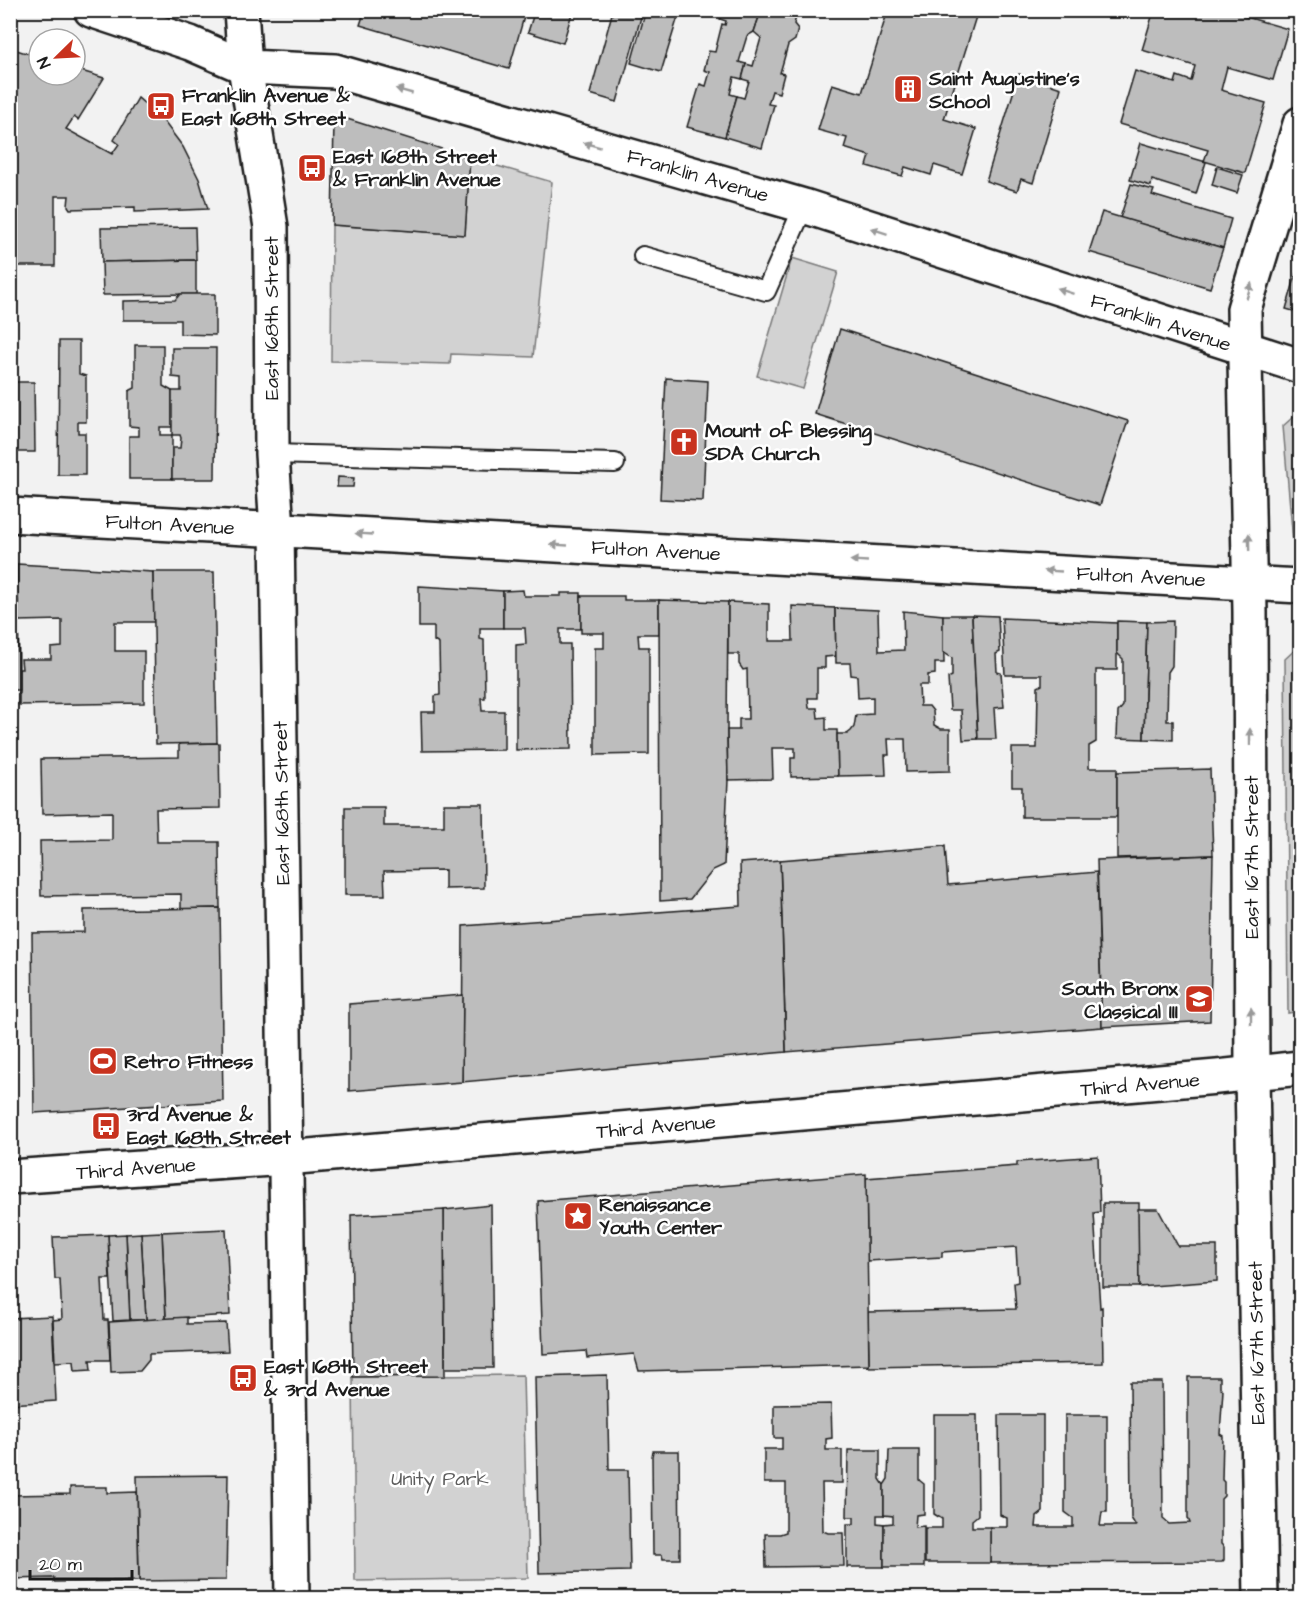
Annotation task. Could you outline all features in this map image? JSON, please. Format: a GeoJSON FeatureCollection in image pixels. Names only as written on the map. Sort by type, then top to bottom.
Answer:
{"type":"FeatureCollection","features":[{"type":"Feature","properties":{"kind":"street","name":"Franklin Avenue"},"geometry":{"type":"LineString","coordinates":[[91,10],[190,43],[246,67],[335,71],[804,206],[1300,366]]}},
{"type":"Feature","properties":{"kind":"street","name":"East 168th Street"},"geometry":{"type":"LineString","coordinates":[[241,10],[246,67],[271,227],[272,454],[277,530],[292,1599]]}},
{"type":"Feature","properties":{"kind":"street","name":"East 167th Street"},"geometry":{"type":"LineString","coordinates":[[1261,1599],[1252,1074],[1250,582],[1244,309],[1300,124]]}},
{"type":"Feature","properties":{"kind":"street","name":"Fulton Avenue"},"geometry":{"type":"LineString","coordinates":[[10,515],[1300,586]]}},
{"type":"Feature","properties":{"kind":"street","name":"Third Avenue"},"geometry":{"type":"LineString","coordinates":[[10,1177],[286,1158],[1300,1068]]}},
{"type":"Feature","properties":{"kind":"lane"},"geometry":{"type":"LineString","coordinates":[[643,256],[766,291],[804,206]]}},
{"type":"Feature","properties":{"kind":"lane"},"geometry":{"type":"LineString","coordinates":[[272,454],[615,463]]}},
{"type":"Feature","properties":{"kind":"green space"},"geometry":{"type":"Polygon","coordinates":[[[470,158],[552,182],[533,357],[451,354],[450,364],[331,361],[332,225],[465,235],[470,158]]]}},
{"type":"Feature","properties":{"kind":"green space"},"geometry":{"type":"Polygon","coordinates":[[[792,258],[838,272],[803,389],[757,376],[792,258]]]}},
{"type":"Feature","properties":{"kind":"green space"},"geometry":{"type":"Polygon","coordinates":[[[1300,411],[1300,542],[1293,542],[1283,426],[1300,411]]]}},
{"type":"Feature","properties":{"kind":"green space"},"geometry":{"type":"Polygon","coordinates":[[[1300,645],[1300,1011],[1288,1013],[1285,659],[1300,645]]]}},
{"type":"Feature","properties":{"kind":"green space","name":"Unity Park"},"geometry":{"type":"Polygon","coordinates":[[[523,1375],[528,1578],[355,1581],[353,1377],[523,1375]]]}},
{"type":"Feature","properties":{"kind":"building"},"geometry":{"type":"Polygon","coordinates":[[[365,10],[526,10],[509,69],[360,25],[365,10]]]}},
{"type":"Feature","properties":{"kind":"building"},"geometry":{"type":"Polygon","coordinates":[[[535,10],[573,10],[563,43],[528,32],[535,10]]]}},
{"type":"Feature","properties":{"kind":"building"},"geometry":{"type":"Polygon","coordinates":[[[613,10],[643,10],[617,102],[590,94],[613,10]]]}},
{"type":"Feature","properties":{"kind":"building"},"geometry":{"type":"Polygon","coordinates":[[[646,10],[680,10],[661,72],[631,63],[646,10]]]}},
{"type":"Feature","properties":{"kind":"building"},"geometry":{"type":"Polygon","coordinates":[[[722,10],[757,10],[759,17],[754,32],[747,36],[739,62],[746,64],[742,79],[734,77],[730,94],[737,96],[725,137],[687,127],[700,84],[706,86],[710,72],[704,70],[709,51],[715,52],[722,24],[725,25],[726,21],[720,19],[722,10]]]}},
{"type":"Feature","properties":{"kind":"building"},"geometry":{"type":"Polygon","coordinates":[[[769,10],[798,10],[794,24],[798,29],[795,40],[788,45],[780,73],[784,74],[779,93],[772,91],[768,104],[774,105],[762,148],[725,137],[737,96],[744,98],[749,81],[742,79],[746,64],[753,66],[761,38],[754,32],[759,17],[768,15],[769,10]]]}},
{"type":"Feature","properties":{"kind":"building","name":"Saint Augustine's School"},"geometry":{"type":"Polygon","coordinates":[[[888,10],[978,10],[944,119],[976,129],[962,174],[934,165],[931,175],[905,167],[902,176],[867,166],[870,156],[844,148],[847,138],[818,130],[832,84],[862,93],[888,10]]]}},
{"type":"Feature","properties":{"kind":"building"},"geometry":{"type":"Polygon","coordinates":[[[1154,10],[1244,10],[1243,16],[1288,29],[1273,80],[1227,67],[1221,90],[1266,103],[1245,173],[1204,161],[1208,150],[1119,124],[1135,71],[1175,83],[1177,76],[1191,81],[1195,66],[1142,50],[1154,10]]]}},
{"type":"Feature","properties":{"kind":"building"},"geometry":{"type":"Polygon","coordinates":[[[10,48],[27,53],[27,87],[87,87],[87,73],[104,78],[78,120],[74,117],[66,129],[112,154],[119,144],[114,140],[138,98],[162,119],[183,147],[199,179],[208,209],[135,212],[135,207],[70,209],[69,196],[55,196],[55,266],[10,266],[10,48]]]}},
{"type":"Feature","properties":{"kind":"building"},"geometry":{"type":"Polygon","coordinates":[[[1019,74],[1061,88],[1033,183],[1021,179],[1017,191],[986,181],[1019,74]]]}},
{"type":"Feature","properties":{"kind":"building"},"geometry":{"type":"Polygon","coordinates":[[[341,117],[470,158],[465,235],[332,225],[334,122],[341,117]]]}},
{"type":"Feature","properties":{"kind":"building"},"geometry":{"type":"Polygon","coordinates":[[[1141,143],[1206,162],[1196,194],[1152,180],[1151,186],[1130,180],[1141,143]]]}},
{"type":"Feature","properties":{"kind":"building"},"geometry":{"type":"Polygon","coordinates":[[[1217,167],[1243,175],[1237,193],[1212,185],[1217,167]]]}},
{"type":"Feature","properties":{"kind":"building"},"geometry":{"type":"Polygon","coordinates":[[[1131,184],[1154,190],[1152,195],[1231,219],[1223,248],[1120,218],[1131,184]]]}},
{"type":"Feature","properties":{"kind":"building"},"geometry":{"type":"Polygon","coordinates":[[[1102,212],[1223,248],[1210,288],[1089,252],[1102,212]]]}},
{"type":"Feature","properties":{"kind":"building"},"geometry":{"type":"Polygon","coordinates":[[[195,227],[196,260],[102,262],[101,228],[195,227]]]}},
{"type":"Feature","properties":{"kind":"building"},"geometry":{"type":"Polygon","coordinates":[[[196,260],[196,294],[103,295],[102,262],[196,260]]]}},
{"type":"Feature","properties":{"kind":"building"},"geometry":{"type":"Polygon","coordinates":[[[1300,261],[1300,313],[1286,309],[1300,261]]]}},
{"type":"Feature","properties":{"kind":"building"},"geometry":{"type":"Polygon","coordinates":[[[180,294],[215,294],[215,335],[180,334],[180,320],[123,320],[123,301],[175,300],[180,294]]]}},
{"type":"Feature","properties":{"kind":"building"},"geometry":{"type":"Polygon","coordinates":[[[840,329],[1128,421],[1100,505],[815,414],[840,329]]]}},
{"type":"Feature","properties":{"kind":"building"},"geometry":{"type":"Polygon","coordinates":[[[59,341],[79,341],[79,374],[86,376],[86,422],[78,422],[78,433],[85,433],[85,475],[58,475],[59,341]]]}},
{"type":"Feature","properties":{"kind":"building"},"geometry":{"type":"Polygon","coordinates":[[[135,345],[163,345],[163,386],[172,391],[172,427],[160,427],[160,435],[172,435],[172,479],[129,479],[129,436],[139,436],[139,427],[129,426],[129,391],[135,388],[135,345]]]}},
{"type":"Feature","properties":{"kind":"building"},"geometry":{"type":"Polygon","coordinates":[[[172,348],[216,348],[215,479],[172,479],[172,448],[180,448],[181,438],[180,435],[172,435],[172,391],[181,391],[181,378],[172,377],[172,348]]]}},
{"type":"Feature","properties":{"kind":"building","name":"Mount of Blessing SDA Church"},"geometry":{"type":"Polygon","coordinates":[[[666,378],[708,381],[703,501],[660,499],[666,378]]]}},
{"type":"Feature","properties":{"kind":"building"},"geometry":{"type":"Polygon","coordinates":[[[10,382],[12,454],[10,454],[10,382]]]}},
{"type":"Feature","properties":{"kind":"building"},"geometry":{"type":"Polygon","coordinates":[[[11,382],[34,382],[35,452],[12,452],[11,382]]]}},
{"type":"Feature","properties":{"kind":"building"},"geometry":{"type":"Polygon","coordinates":[[[338,477],[354,478],[353,487],[337,487],[338,477]]]}},
{"type":"Feature","properties":{"kind":"building"},"geometry":{"type":"Polygon","coordinates":[[[17,564],[153,572],[154,622],[115,622],[115,651],[144,651],[144,703],[19,705],[21,659],[51,659],[51,648],[62,647],[62,620],[18,621],[17,564]]]}},
{"type":"Feature","properties":{"kind":"building"},"geometry":{"type":"Polygon","coordinates":[[[153,572],[214,572],[217,743],[156,744],[153,572]]]}},
{"type":"Feature","properties":{"kind":"building"},"geometry":{"type":"Polygon","coordinates":[[[419,586],[503,591],[503,628],[480,628],[480,639],[484,640],[485,698],[481,698],[482,711],[504,711],[504,750],[422,751],[421,712],[435,712],[435,696],[440,695],[439,644],[434,641],[434,627],[419,627],[419,586]]]}},
{"type":"Feature","properties":{"kind":"building"},"geometry":{"type":"Polygon","coordinates":[[[523,590],[524,596],[561,596],[561,593],[581,593],[581,629],[560,629],[560,644],[570,644],[571,749],[516,750],[516,645],[526,644],[525,628],[503,628],[503,591],[523,590]]]}},
{"type":"Feature","properties":{"kind":"building"},"geometry":{"type":"Polygon","coordinates":[[[581,596],[624,596],[624,600],[659,600],[659,634],[638,634],[639,647],[649,647],[649,754],[595,755],[595,648],[604,648],[604,633],[581,633],[581,596]]]}},
{"type":"Feature","properties":{"kind":"building"},"geometry":{"type":"Polygon","coordinates":[[[10,600],[18,600],[19,690],[10,690],[10,600]]]}},
{"type":"Feature","properties":{"kind":"building"},"geometry":{"type":"Polygon","coordinates":[[[659,600],[728,602],[728,780],[724,865],[713,870],[690,899],[660,901],[659,600]]]}},
{"type":"Feature","properties":{"kind":"building"},"geometry":{"type":"Polygon","coordinates":[[[728,602],[769,604],[769,641],[793,641],[792,606],[835,608],[836,656],[825,657],[825,668],[817,668],[817,698],[808,698],[809,708],[817,708],[818,718],[826,717],[826,730],[837,730],[838,776],[791,777],[791,758],[795,758],[795,748],[772,748],[773,779],[728,780],[727,730],[739,730],[739,719],[748,719],[747,669],[743,670],[739,664],[739,654],[728,654],[728,602]]]}},
{"type":"Feature","properties":{"kind":"building"},"geometry":{"type":"Polygon","coordinates":[[[835,608],[878,610],[879,651],[904,650],[903,611],[943,615],[944,663],[935,663],[935,674],[928,675],[928,685],[919,685],[920,706],[929,706],[933,711],[934,725],[941,729],[950,729],[950,771],[906,772],[905,739],[888,739],[889,755],[885,755],[886,775],[838,776],[837,734],[847,734],[851,731],[856,715],[873,714],[873,697],[858,698],[857,676],[851,675],[850,663],[836,663],[835,608]]]}},
{"type":"Feature","properties":{"kind":"building"},"geometry":{"type":"Polygon","coordinates":[[[943,615],[972,615],[978,739],[963,740],[961,710],[950,710],[948,678],[952,676],[952,658],[943,652],[943,615]]]}},
{"type":"Feature","properties":{"kind":"building"},"geometry":{"type":"Polygon","coordinates":[[[972,615],[998,616],[1000,652],[996,654],[997,672],[1001,673],[1004,707],[994,708],[996,739],[978,739],[972,615]]]}},
{"type":"Feature","properties":{"kind":"building"},"geometry":{"type":"Polygon","coordinates":[[[1002,618],[1117,623],[1117,670],[1096,670],[1096,742],[1089,746],[1089,768],[1117,768],[1117,817],[1022,817],[1022,787],[1012,787],[1012,748],[1037,748],[1038,687],[1042,685],[1042,675],[1005,675],[1002,618]]]}},
{"type":"Feature","properties":{"kind":"building"},"geometry":{"type":"Polygon","coordinates":[[[1117,621],[1147,622],[1144,739],[1117,738],[1118,712],[1123,706],[1123,659],[1117,653],[1117,621]]]}},
{"type":"Feature","properties":{"kind":"building"},"geometry":{"type":"Polygon","coordinates":[[[1173,621],[1172,666],[1168,672],[1167,721],[1173,721],[1173,740],[1144,739],[1147,622],[1173,621]]]}},
{"type":"Feature","properties":{"kind":"building"},"geometry":{"type":"Polygon","coordinates":[[[219,743],[220,808],[156,809],[157,842],[219,842],[220,908],[181,909],[181,894],[41,896],[40,841],[112,840],[112,812],[42,814],[41,759],[179,757],[179,744],[219,743]]]}},
{"type":"Feature","properties":{"kind":"building"},"geometry":{"type":"Polygon","coordinates":[[[1210,769],[1213,855],[1117,858],[1117,772],[1210,769]]]}},
{"type":"Feature","properties":{"kind":"building"},"geometry":{"type":"Polygon","coordinates":[[[444,804],[483,804],[484,888],[445,889],[445,870],[384,871],[385,895],[345,895],[345,807],[384,807],[384,826],[444,826],[444,804]]]}},
{"type":"Feature","properties":{"kind":"building"},"geometry":{"type":"Polygon","coordinates":[[[945,846],[948,885],[1097,872],[1102,1027],[786,1052],[780,860],[945,846]]]}},
{"type":"Feature","properties":{"kind":"building"},"geometry":{"type":"Polygon","coordinates":[[[1213,855],[1210,1021],[1102,1027],[1097,860],[1213,855]]]}},
{"type":"Feature","properties":{"kind":"building"},"geometry":{"type":"Polygon","coordinates":[[[780,860],[786,1052],[462,1082],[463,926],[741,906],[740,863],[780,860]]]}},
{"type":"Feature","properties":{"kind":"building"},"geometry":{"type":"Polygon","coordinates":[[[220,908],[223,1101],[34,1113],[32,933],[84,932],[84,910],[220,908]]]}},
{"type":"Feature","properties":{"kind":"building"},"geometry":{"type":"Polygon","coordinates":[[[463,995],[462,1082],[349,1091],[349,1004],[463,995]]]}},
{"type":"Feature","properties":{"kind":"building"},"geometry":{"type":"Polygon","coordinates":[[[1300,1134],[1300,1180],[1295,1181],[1295,1135],[1300,1134]]]}},
{"type":"Feature","properties":{"kind":"building"},"geometry":{"type":"Polygon","coordinates":[[[1098,1156],[1100,1212],[1094,1213],[1100,1308],[1102,1307],[1103,1363],[867,1367],[869,1365],[868,1312],[1016,1309],[1014,1283],[1018,1282],[1016,1247],[942,1252],[942,1257],[867,1261],[866,1178],[1017,1166],[1017,1162],[1098,1156]]]}},
{"type":"Feature","properties":{"kind":"building"},"geometry":{"type":"Polygon","coordinates":[[[866,1174],[869,1365],[639,1371],[634,1354],[587,1358],[586,1351],[543,1354],[538,1201],[866,1174]]]}},
{"type":"Feature","properties":{"kind":"building"},"geometry":{"type":"Polygon","coordinates":[[[1300,1180],[1300,1213],[1296,1213],[1295,1181],[1300,1180]]]}},
{"type":"Feature","properties":{"kind":"building"},"geometry":{"type":"Polygon","coordinates":[[[1103,1203],[1139,1203],[1139,1287],[1103,1287],[1103,1203]]]}},
{"type":"Feature","properties":{"kind":"building"},"geometry":{"type":"Polygon","coordinates":[[[491,1205],[493,1368],[445,1368],[444,1210],[491,1205]]]}},
{"type":"Feature","properties":{"kind":"building"},"geometry":{"type":"Polygon","coordinates":[[[1138,1209],[1158,1209],[1178,1246],[1217,1246],[1217,1281],[1139,1287],[1138,1209]]]}},
{"type":"Feature","properties":{"kind":"building"},"geometry":{"type":"Polygon","coordinates":[[[444,1210],[445,1376],[353,1377],[351,1215],[444,1210]]]}},
{"type":"Feature","properties":{"kind":"building"},"geometry":{"type":"Polygon","coordinates":[[[1296,1213],[1300,1213],[1300,1254],[1296,1255],[1296,1213]]]}},
{"type":"Feature","properties":{"kind":"building"},"geometry":{"type":"Polygon","coordinates":[[[226,1229],[230,1315],[166,1319],[162,1232],[226,1229]]]}},
{"type":"Feature","properties":{"kind":"building"},"geometry":{"type":"Polygon","coordinates":[[[162,1232],[166,1319],[146,1320],[141,1233],[162,1232]]]}},
{"type":"Feature","properties":{"kind":"building"},"geometry":{"type":"Polygon","coordinates":[[[141,1233],[146,1320],[130,1320],[126,1234],[141,1233]]]}},
{"type":"Feature","properties":{"kind":"building"},"geometry":{"type":"Polygon","coordinates":[[[126,1234],[130,1320],[113,1321],[108,1235],[126,1234]]]}},
{"type":"Feature","properties":{"kind":"building"},"geometry":{"type":"Polygon","coordinates":[[[108,1235],[110,1279],[102,1279],[104,1320],[108,1320],[110,1360],[90,1360],[91,1370],[75,1371],[74,1361],[55,1362],[53,1320],[62,1319],[60,1279],[55,1279],[53,1237],[108,1235]]]}},
{"type":"Feature","properties":{"kind":"building"},"geometry":{"type":"Polygon","coordinates":[[[1300,1254],[1300,1300],[1296,1300],[1296,1255],[1300,1254]]]}},
{"type":"Feature","properties":{"kind":"building"},"geometry":{"type":"Polygon","coordinates":[[[1296,1300],[1300,1300],[1300,1364],[1297,1364],[1296,1300]]]}},
{"type":"Feature","properties":{"kind":"building"},"geometry":{"type":"Polygon","coordinates":[[[52,1316],[56,1401],[10,1404],[10,1318],[52,1316]]]}},
{"type":"Feature","properties":{"kind":"building"},"geometry":{"type":"Polygon","coordinates":[[[187,1317],[187,1324],[226,1323],[228,1351],[149,1354],[149,1360],[140,1371],[111,1372],[109,1322],[187,1317]]]}},
{"type":"Feature","properties":{"kind":"building"},"geometry":{"type":"Polygon","coordinates":[[[607,1375],[609,1470],[628,1470],[630,1571],[539,1573],[535,1377],[607,1375]]]}},
{"type":"Feature","properties":{"kind":"building"},"geometry":{"type":"Polygon","coordinates":[[[1188,1377],[1220,1377],[1220,1387],[1223,1390],[1220,1434],[1223,1436],[1222,1480],[1224,1482],[1224,1496],[1221,1499],[1221,1544],[1224,1547],[1222,1562],[990,1563],[990,1527],[1007,1527],[1007,1518],[1000,1515],[999,1415],[1043,1415],[1043,1512],[1037,1517],[1036,1527],[1073,1527],[1073,1518],[1065,1512],[1065,1415],[1107,1415],[1107,1512],[1102,1512],[1100,1526],[1136,1526],[1131,1518],[1130,1382],[1162,1382],[1163,1519],[1169,1524],[1190,1523],[1188,1518],[1188,1377]]]}},
{"type":"Feature","properties":{"kind":"building"},"geometry":{"type":"Polygon","coordinates":[[[831,1404],[832,1438],[826,1439],[826,1450],[842,1450],[842,1483],[822,1483],[823,1531],[843,1533],[844,1566],[766,1567],[765,1534],[786,1532],[786,1483],[764,1483],[764,1449],[782,1449],[782,1438],[774,1438],[774,1405],[831,1404]]]}},
{"type":"Feature","properties":{"kind":"building"},"geometry":{"type":"Polygon","coordinates":[[[934,1415],[977,1415],[978,1515],[972,1520],[972,1527],[990,1527],[990,1563],[925,1563],[925,1528],[942,1528],[942,1519],[934,1514],[934,1415]]]}},
{"type":"Feature","properties":{"kind":"building"},"geometry":{"type":"Polygon","coordinates":[[[848,1450],[880,1450],[880,1479],[884,1485],[884,1515],[877,1515],[877,1523],[884,1524],[884,1567],[847,1567],[847,1524],[854,1524],[854,1517],[847,1517],[848,1450]]]}},
{"type":"Feature","properties":{"kind":"building"},"geometry":{"type":"Polygon","coordinates":[[[889,1450],[919,1450],[919,1480],[924,1484],[924,1514],[916,1515],[915,1527],[924,1526],[924,1567],[884,1567],[884,1524],[893,1523],[893,1516],[884,1515],[884,1485],[888,1479],[889,1450]]]}},
{"type":"Feature","properties":{"kind":"building"},"geometry":{"type":"Polygon","coordinates":[[[653,1451],[679,1451],[680,1559],[663,1559],[662,1555],[653,1555],[653,1451]]]}},
{"type":"Feature","properties":{"kind":"building"},"geometry":{"type":"Polygon","coordinates":[[[228,1475],[226,1580],[139,1581],[137,1476],[228,1475]]]}},
{"type":"Feature","properties":{"kind":"building"},"geometry":{"type":"Polygon","coordinates":[[[70,1487],[107,1487],[107,1493],[137,1492],[139,1581],[54,1582],[54,1578],[10,1579],[10,1495],[70,1494],[70,1487]]]}},
{"type":"Feature","properties":{"kind":"place","name":"Saint Augustine's School"},"geometry":{"type":"Point","coordinates":[908,89]}},
{"type":"Feature","properties":{"kind":"place","name":"Franklin Avenue & East 168th Street"},"geometry":{"type":"Point","coordinates":[161,106]}},
{"type":"Feature","properties":{"kind":"place","name":"East 168th Street & Franklin Avenue"},"geometry":{"type":"Point","coordinates":[312,168]}},
{"type":"Feature","properties":{"kind":"place","name":"Mount of Blessing SDA Church"},"geometry":{"type":"Point","coordinates":[684,442]}},
{"type":"Feature","properties":{"kind":"place","name":"South Bronx Classical III"},"geometry":{"type":"Point","coordinates":[1199,999]}},
{"type":"Feature","properties":{"kind":"place","name":"Retro Fitness"},"geometry":{"type":"Point","coordinates":[103,1061]}},
{"type":"Feature","properties":{"kind":"place","name":"3rd Avenue & East 168th Street"},"geometry":{"type":"Point","coordinates":[106,1126]}},
{"type":"Feature","properties":{"kind":"place","name":"Renaissance Youth Center"},"geometry":{"type":"Point","coordinates":[578,1216]}},
{"type":"Feature","properties":{"kind":"place","name":"East 168th Street & 3rd Avenue"},"geometry":{"type":"Point","coordinates":[243,1378]}}]}
